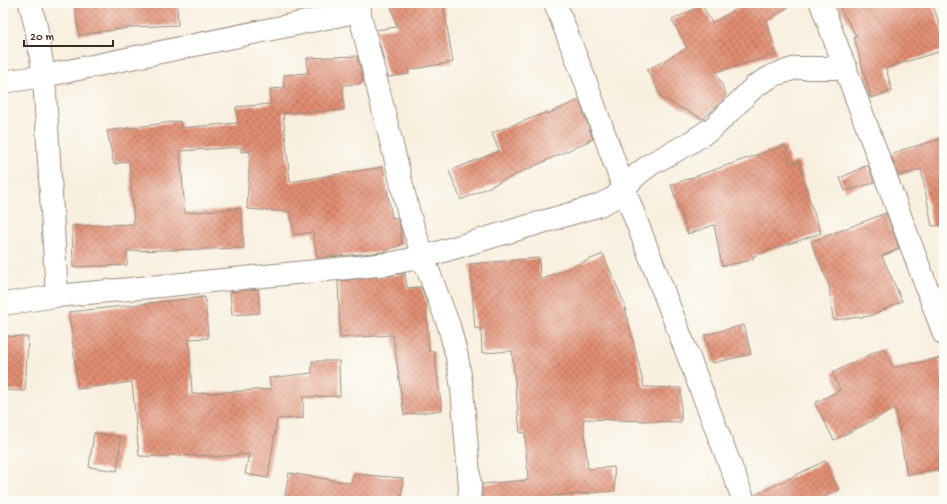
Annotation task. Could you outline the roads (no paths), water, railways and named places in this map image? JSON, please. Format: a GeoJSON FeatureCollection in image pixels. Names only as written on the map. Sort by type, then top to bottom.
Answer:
{"type":"FeatureCollection","features":[{"type":"Feature","properties":{"kind":"street"},"geometry":{"type":"LineString","coordinates":[[30,3],[36,27],[44,76],[57,296]]}},
{"type":"Feature","properties":{"kind":"street"},"geometry":{"type":"LineString","coordinates":[[555,3],[586,80],[624,189],[744,501]]}},
{"type":"Feature","properties":{"kind":"street"},"geometry":{"type":"LineString","coordinates":[[821,3],[944,334]]}},
{"type":"Feature","properties":{"kind":"street"},"geometry":{"type":"LineString","coordinates":[[3,82],[44,76],[358,7],[409,214],[423,257],[449,326],[457,357],[462,388],[470,487],[469,501]]}},
{"type":"Feature","properties":{"kind":"street"},"geometry":{"type":"LineString","coordinates":[[3,304],[57,296],[388,264],[423,257],[597,206],[614,198],[638,174],[651,164],[688,144],[714,127],[755,86],[774,75],[796,68],[846,68]]}}]}
